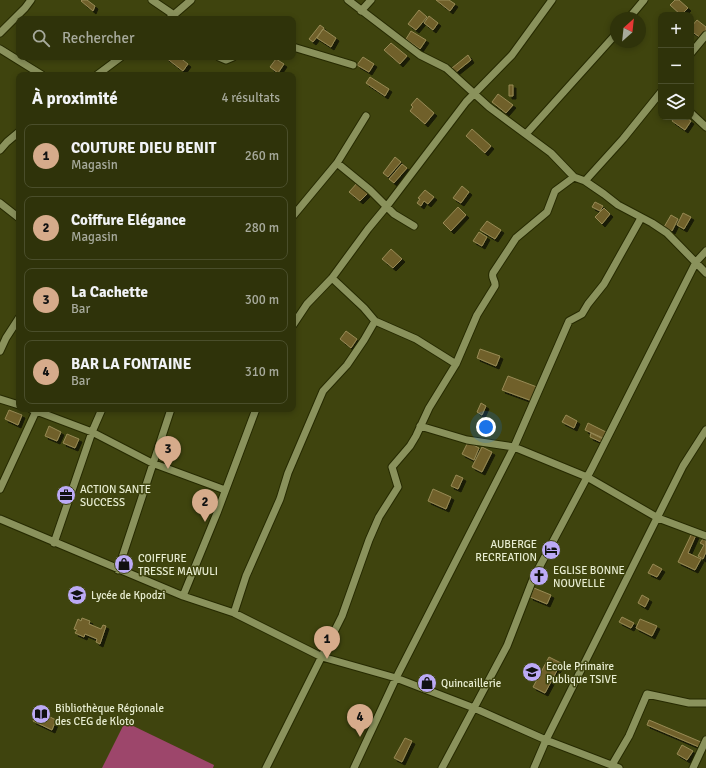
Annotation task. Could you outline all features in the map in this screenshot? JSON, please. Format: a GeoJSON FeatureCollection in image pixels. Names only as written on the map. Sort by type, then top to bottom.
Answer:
{"type":"FeatureCollection","features":[{"type":"Feature","properties":{"kind":"street"},"geometry":{"type":"LineString","coordinates":[[17,16],[31,0]]}},
{"type":"Feature","properties":{"kind":"street"},"geometry":{"type":"LineString","coordinates":[[152,0],[171,16]]}},
{"type":"Feature","properties":{"kind":"street"},"geometry":{"type":"LineString","coordinates":[[173,16],[191,0]]}},
{"type":"Feature","properties":{"kind":"street"},"geometry":{"type":"LineString","coordinates":[[348,0],[420,56],[446,68],[489,107],[552,153],[574,177],[585,181],[618,205],[668,233],[706,273]]}},
{"type":"Feature","properties":{"kind":"street"},"geometry":{"type":"LineString","coordinates":[[361,11],[371,0]]}},
{"type":"Feature","properties":{"kind":"street"},"geometry":{"type":"LineString","coordinates":[[296,320],[307,304],[332,278],[453,117],[512,55],[552,0]]}},
{"type":"Feature","properties":{"kind":"street"},"geometry":{"type":"LineString","coordinates":[[634,12],[644,0]]}},
{"type":"Feature","properties":{"kind":"street"},"geometry":{"type":"LineString","coordinates":[[0,33],[16,17]]}},
{"type":"Feature","properties":{"kind":"street"},"geometry":{"type":"LineString","coordinates":[[694,49],[706,35]]}},
{"type":"Feature","properties":{"kind":"street"},"geometry":{"type":"LineString","coordinates":[[526,134],[610,41]]}},
{"type":"Feature","properties":{"kind":"street"},"geometry":{"type":"LineString","coordinates":[[296,48],[353,65]]}},
{"type":"Feature","properties":{"kind":"street"},"geometry":{"type":"LineString","coordinates":[[0,49],[16,59]]}},
{"type":"Feature","properties":{"kind":"street"},"geometry":{"type":"LineString","coordinates":[[18,60],[37,72]]}},
{"type":"Feature","properties":{"kind":"street"},"geometry":{"type":"LineString","coordinates":[[100,72],[117,60]]}},
{"type":"Feature","properties":{"kind":"street"},"geometry":{"type":"LineString","coordinates":[[585,181],[623,139],[658,96]]}},
{"type":"Feature","properties":{"kind":"street"},"geometry":{"type":"LineString","coordinates":[[296,212],[337,163],[366,116]]}},
{"type":"Feature","properties":{"kind":"street"},"geometry":{"type":"LineString","coordinates":[[694,116],[706,127]]}},
{"type":"Feature","properties":{"kind":"street"},"geometry":{"type":"LineString","coordinates":[[0,150],[6,142],[16,134]]}},
{"type":"Feature","properties":{"kind":"street"},"geometry":{"type":"LineString","coordinates":[[337,163],[348,171],[394,214],[414,226]]}},
{"type":"Feature","properties":{"kind":"street"},"geometry":{"type":"LineString","coordinates":[[266,768],[342,616],[379,517],[398,487],[392,467],[410,446],[429,408],[456,364],[471,327],[495,286],[492,276],[493,273],[516,238],[547,212],[555,191],[574,177]]}},
{"type":"Feature","properties":{"kind":"street"},"geometry":{"type":"LineString","coordinates":[[0,203],[16,216]]}},
{"type":"Feature","properties":{"kind":"street"},"geometry":{"type":"LineString","coordinates":[[354,768],[396,678],[514,447],[569,321],[582,314],[604,284],[641,218]]}},
{"type":"Feature","properties":{"kind":"street"},"geometry":{"type":"LineString","coordinates":[[442,768],[507,646],[533,579],[588,477],[696,262],[706,251]]}},
{"type":"Feature","properties":{"kind":"street"},"geometry":{"type":"LineString","coordinates":[[332,278],[364,308],[375,321],[416,339],[456,364]]}},
{"type":"Feature","properties":{"kind":"street"},"geometry":{"type":"LineString","coordinates":[[234,613],[246,576],[280,500],[288,473],[317,404],[324,391],[347,365],[375,321]]}},
{"type":"Feature","properties":{"kind":"street"},"geometry":{"type":"LineString","coordinates":[[0,351],[16,323]]}},
{"type":"Feature","properties":{"kind":"street"},"geometry":{"type":"LineString","coordinates":[[0,399],[16,404]]}},
{"type":"Feature","properties":{"kind":"street"},"geometry":{"type":"LineString","coordinates":[[0,489],[33,412]]}},
{"type":"Feature","properties":{"kind":"street"},"geometry":{"type":"LineString","coordinates":[[39,412],[92,432],[152,463],[225,490]]}},
{"type":"Feature","properties":{"kind":"street"},"geometry":{"type":"LineString","coordinates":[[54,543],[92,432],[101,412]]}},
{"type":"Feature","properties":{"kind":"street"},"geometry":{"type":"LineString","coordinates":[[118,570],[170,412]]}},
{"type":"Feature","properties":{"kind":"street"},"geometry":{"type":"LineString","coordinates":[[183,596],[218,513],[225,490],[255,412]]}},
{"type":"Feature","properties":{"kind":"street"},"geometry":{"type":"LineString","coordinates":[[420,426],[467,440],[514,447],[588,477],[658,518],[706,536]]}},
{"type":"Feature","properties":{"kind":"street"},"geometry":{"type":"LineString","coordinates":[[534,768],[546,740],[683,466],[706,430]]}},
{"type":"Feature","properties":{"kind":"street"},"geometry":{"type":"LineString","coordinates":[[0,519],[118,570],[183,596],[234,613],[322,657],[396,678],[474,708],[546,740],[616,767],[647,694],[689,703],[706,703]]}},
{"type":"Feature","properties":{"kind":"street"},"geometry":{"type":"LineString","coordinates":[[693,768],[706,740]]}},
{"type":"Feature","properties":{"kind":"shaded area"},"geometry":{"type":"Polygon","coordinates":[[[125,722],[214,765],[213,768],[102,768],[125,722]]]}},
{"type":"Feature","properties":{"kind":"building"},"geometry":{"type":"Polygon","coordinates":[[[87,0],[95,6],[93,11],[81,1],[87,0]]]}},
{"type":"Feature","properties":{"kind":"building"},"geometry":{"type":"Polygon","coordinates":[[[436,0],[449,0],[455,4],[450,11],[436,0]]]}},
{"type":"Feature","properties":{"kind":"building"},"geometry":{"type":"Polygon","coordinates":[[[675,0],[679,0],[688,8],[684,12],[678,12],[670,5],[675,0]]]}},
{"type":"Feature","properties":{"kind":"building"},"geometry":{"type":"Polygon","coordinates":[[[419,10],[427,17],[416,30],[408,24],[419,10]]]}},
{"type":"Feature","properties":{"kind":"building"},"geometry":{"type":"Polygon","coordinates":[[[429,16],[438,23],[433,30],[424,23],[429,16]]]}},
{"type":"Feature","properties":{"kind":"building"},"geometry":{"type":"Polygon","coordinates":[[[697,20],[706,27],[706,31],[701,38],[694,33],[694,24],[697,20]]]}},
{"type":"Feature","properties":{"kind":"building"},"geometry":{"type":"Polygon","coordinates":[[[320,25],[324,28],[313,42],[309,39],[320,25]]]}},
{"type":"Feature","properties":{"kind":"building"},"geometry":{"type":"Polygon","coordinates":[[[323,29],[336,38],[331,47],[317,38],[323,29]]]}},
{"type":"Feature","properties":{"kind":"building"},"geometry":{"type":"Polygon","coordinates":[[[411,31],[426,40],[420,49],[406,39],[411,31]]]}},
{"type":"Feature","properties":{"kind":"building"},"geometry":{"type":"Polygon","coordinates":[[[391,43],[407,56],[400,64],[384,50],[391,43]]]}},
{"type":"Feature","properties":{"kind":"building"},"geometry":{"type":"Polygon","coordinates":[[[468,55],[471,60],[456,72],[452,68],[468,55]]]}},
{"type":"Feature","properties":{"kind":"building"},"geometry":{"type":"Polygon","coordinates":[[[363,57],[374,64],[369,72],[357,65],[363,57]]]}},
{"type":"Feature","properties":{"kind":"building"},"geometry":{"type":"Polygon","coordinates":[[[169,60],[183,60],[188,64],[183,71],[169,60]]]}},
{"type":"Feature","properties":{"kind":"building"},"geometry":{"type":"Polygon","coordinates":[[[275,60],[284,64],[279,72],[270,67],[275,60]]]}},
{"type":"Feature","properties":{"kind":"building"},"geometry":{"type":"Polygon","coordinates":[[[370,77],[389,89],[385,96],[366,83],[370,77]]]}},
{"type":"Feature","properties":{"kind":"building"},"geometry":{"type":"Polygon","coordinates":[[[509,85],[513,85],[513,96],[509,96],[509,85]]]}},
{"type":"Feature","properties":{"kind":"building"},"geometry":{"type":"Polygon","coordinates":[[[498,94],[513,105],[506,113],[492,102],[498,94]]]}},
{"type":"Feature","properties":{"kind":"building"},"geometry":{"type":"Polygon","coordinates":[[[417,98],[434,113],[425,124],[410,111],[413,107],[411,105],[417,98]]]}},
{"type":"Feature","properties":{"kind":"building"},"geometry":{"type":"Polygon","coordinates":[[[690,120],[691,121],[685,130],[672,121],[690,120]]]}},
{"type":"Feature","properties":{"kind":"building"},"geometry":{"type":"Polygon","coordinates":[[[472,129],[491,146],[485,153],[466,136],[472,129]]]}},
{"type":"Feature","properties":{"kind":"building"},"geometry":{"type":"Polygon","coordinates":[[[395,157],[401,162],[388,177],[383,173],[395,157]]]}},
{"type":"Feature","properties":{"kind":"building"},"geometry":{"type":"Polygon","coordinates":[[[402,164],[407,168],[394,183],[389,179],[402,164]]]}},
{"type":"Feature","properties":{"kind":"building"},"geometry":{"type":"Polygon","coordinates":[[[358,182],[369,192],[360,201],[349,192],[358,182]]]}},
{"type":"Feature","properties":{"kind":"building"},"geometry":{"type":"Polygon","coordinates":[[[462,186],[469,192],[461,203],[453,198],[462,186]]]}},
{"type":"Feature","properties":{"kind":"building"},"geometry":{"type":"Polygon","coordinates":[[[425,190],[434,197],[428,204],[424,201],[421,206],[417,203],[420,199],[418,198],[425,190]]]}},
{"type":"Feature","properties":{"kind":"building"},"geometry":{"type":"Polygon","coordinates":[[[595,202],[603,206],[600,211],[592,207],[595,202]]]}},
{"type":"Feature","properties":{"kind":"building"},"geometry":{"type":"Polygon","coordinates":[[[458,207],[466,215],[451,231],[443,223],[458,207]]]}},
{"type":"Feature","properties":{"kind":"building"},"geometry":{"type":"Polygon","coordinates":[[[604,208],[610,214],[602,224],[595,217],[604,208]]]}},
{"type":"Feature","properties":{"kind":"building"},"geometry":{"type":"Polygon","coordinates":[[[683,213],[691,217],[684,229],[677,225],[683,213]]]}},
{"type":"Feature","properties":{"kind":"building"},"geometry":{"type":"Polygon","coordinates":[[[671,215],[678,219],[672,231],[664,227],[671,215]]]}},
{"type":"Feature","properties":{"kind":"building"},"geometry":{"type":"Polygon","coordinates":[[[487,221],[501,230],[495,239],[480,230],[487,221]]]}},
{"type":"Feature","properties":{"kind":"building"},"geometry":{"type":"Polygon","coordinates":[[[479,232],[487,237],[482,246],[473,241],[479,232]]]}},
{"type":"Feature","properties":{"kind":"building"},"geometry":{"type":"Polygon","coordinates":[[[391,249],[402,259],[393,268],[382,259],[391,249]]]}},
{"type":"Feature","properties":{"kind":"building"},"geometry":{"type":"Polygon","coordinates":[[[346,331],[357,339],[351,348],[340,339],[346,331]]]}},
{"type":"Feature","properties":{"kind":"building"},"geometry":{"type":"Polygon","coordinates":[[[480,349],[500,356],[496,366],[477,358],[480,349]]]}},
{"type":"Feature","properties":{"kind":"building"},"geometry":{"type":"Polygon","coordinates":[[[508,376],[537,387],[532,401],[502,390],[508,376]]]}},
{"type":"Feature","properties":{"kind":"building"},"geometry":{"type":"Polygon","coordinates":[[[481,403],[486,406],[482,415],[477,412],[481,403]]]}},
{"type":"Feature","properties":{"kind":"building"},"geometry":{"type":"Polygon","coordinates":[[[9,410],[22,415],[18,425],[5,419],[9,410]]]}},
{"type":"Feature","properties":{"kind":"building"},"geometry":{"type":"Polygon","coordinates":[[[566,415],[577,421],[574,428],[562,422],[566,415]]]}},
{"type":"Feature","properties":{"kind":"building"},"geometry":{"type":"Polygon","coordinates":[[[588,423],[606,432],[603,438],[585,430],[588,423]]]}},
{"type":"Feature","properties":{"kind":"building"},"geometry":{"type":"Polygon","coordinates":[[[49,426],[61,432],[57,441],[45,436],[49,426]]]}},
{"type":"Feature","properties":{"kind":"building"},"geometry":{"type":"Polygon","coordinates":[[[591,433],[603,439],[601,442],[590,437],[591,433]]]}},
{"type":"Feature","properties":{"kind":"building"},"geometry":{"type":"Polygon","coordinates":[[[67,434],[79,439],[75,448],[63,443],[67,434]]]}},
{"type":"Feature","properties":{"kind":"building"},"geometry":{"type":"Polygon","coordinates":[[[468,442],[479,448],[474,460],[462,454],[468,442]]]}},
{"type":"Feature","properties":{"kind":"building"},"geometry":{"type":"Polygon","coordinates":[[[482,447],[492,452],[482,472],[472,467],[482,447]]]}},
{"type":"Feature","properties":{"kind":"building"},"geometry":{"type":"Polygon","coordinates":[[[456,475],[463,478],[458,489],[451,486],[456,475]]]}},
{"type":"Feature","properties":{"kind":"building"},"geometry":{"type":"Polygon","coordinates":[[[433,489],[451,497],[446,509],[428,501],[433,489]]]}},
{"type":"Feature","properties":{"kind":"building"},"geometry":{"type":"Polygon","coordinates":[[[692,533],[696,535],[688,553],[701,559],[695,570],[678,562],[692,533]]]}},
{"type":"Feature","properties":{"kind":"building"},"geometry":{"type":"Polygon","coordinates":[[[703,539],[706,541],[706,552],[703,559],[698,556],[704,545],[700,543],[703,539]]]}},
{"type":"Feature","properties":{"kind":"building"},"geometry":{"type":"Polygon","coordinates":[[[653,564],[662,569],[657,577],[648,573],[653,564]]]}},
{"type":"Feature","properties":{"kind":"building"},"geometry":{"type":"Polygon","coordinates":[[[534,588],[551,595],[547,604],[530,597],[534,588]]]}},
{"type":"Feature","properties":{"kind":"building"},"geometry":{"type":"Polygon","coordinates":[[[642,595],[649,599],[645,607],[638,603],[642,595]]]}},
{"type":"Feature","properties":{"kind":"building"},"geometry":{"type":"Polygon","coordinates":[[[622,617],[634,623],[631,628],[619,622],[622,617]]]}},
{"type":"Feature","properties":{"kind":"building"},"geometry":{"type":"Polygon","coordinates":[[[82,618],[90,621],[89,624],[101,629],[103,625],[106,626],[100,644],[96,642],[97,639],[85,634],[84,637],[75,633],[77,630],[74,629],[78,619],[81,621],[82,618]]]}},
{"type":"Feature","properties":{"kind":"building"},"geometry":{"type":"Polygon","coordinates":[[[640,619],[657,626],[652,636],[636,628],[640,619]]]}},
{"type":"Feature","properties":{"kind":"building"},"geometry":{"type":"Polygon","coordinates":[[[549,657],[561,663],[545,693],[533,687],[549,657]]]}},
{"type":"Feature","properties":{"kind":"building"},"geometry":{"type":"Polygon","coordinates":[[[38,711],[56,720],[52,730],[33,721],[38,711]]]}},
{"type":"Feature","properties":{"kind":"building"},"geometry":{"type":"Polygon","coordinates":[[[649,720],[701,742],[699,747],[647,725],[649,720]]]}},
{"type":"Feature","properties":{"kind":"building"},"geometry":{"type":"Polygon","coordinates":[[[405,738],[412,741],[402,762],[394,758],[405,738]]]}},
{"type":"Feature","properties":{"kind":"building"},"geometry":{"type":"Polygon","coordinates":[[[682,745],[693,751],[687,760],[677,754],[682,745]]]}},
{"type":"Feature","properties":{"kind":"place","name":"La Cachette"},"geometry":{"type":"Point","coordinates":[168,469]}},
{"type":"Feature","properties":{"kind":"place","name":"ACTION SANTE SUCCESS"},"geometry":{"type":"Point","coordinates":[66,495]}},
{"type":"Feature","properties":{"kind":"place","name":"Coiffure Elégance"},"geometry":{"type":"Point","coordinates":[205,522]}},
{"type":"Feature","properties":{"kind":"place","name":"AUBERGE RECREATION"},"geometry":{"type":"Point","coordinates":[551,550]}},
{"type":"Feature","properties":{"kind":"place","name":"COIFFURE TRESSE MAWULI"},"geometry":{"type":"Point","coordinates":[124,564]}},
{"type":"Feature","properties":{"kind":"place","name":"EGLISE BONNE NOUVELLE"},"geometry":{"type":"Point","coordinates":[539,576]}},
{"type":"Feature","properties":{"kind":"place","name":"Lycée de Kpodzi"},"geometry":{"type":"Point","coordinates":[77,595]}},
{"type":"Feature","properties":{"kind":"place","name":"COUTURE DIEU BENIT"},"geometry":{"type":"Point","coordinates":[327,659]}},
{"type":"Feature","properties":{"kind":"place","name":"Ecole Primaire Publique TSIVE"},"geometry":{"type":"Point","coordinates":[532,672]}},
{"type":"Feature","properties":{"kind":"place","name":"Quincaillerie"},"geometry":{"type":"Point","coordinates":[427,683]}},
{"type":"Feature","properties":{"kind":"place","name":"Bibliothèque Régionale des CEG de Kloto"},"geometry":{"type":"Point","coordinates":[41,714]}},
{"type":"Feature","properties":{"kind":"place","name":"BAR LA FONTAINE"},"geometry":{"type":"Point","coordinates":[360,737]}}]}
